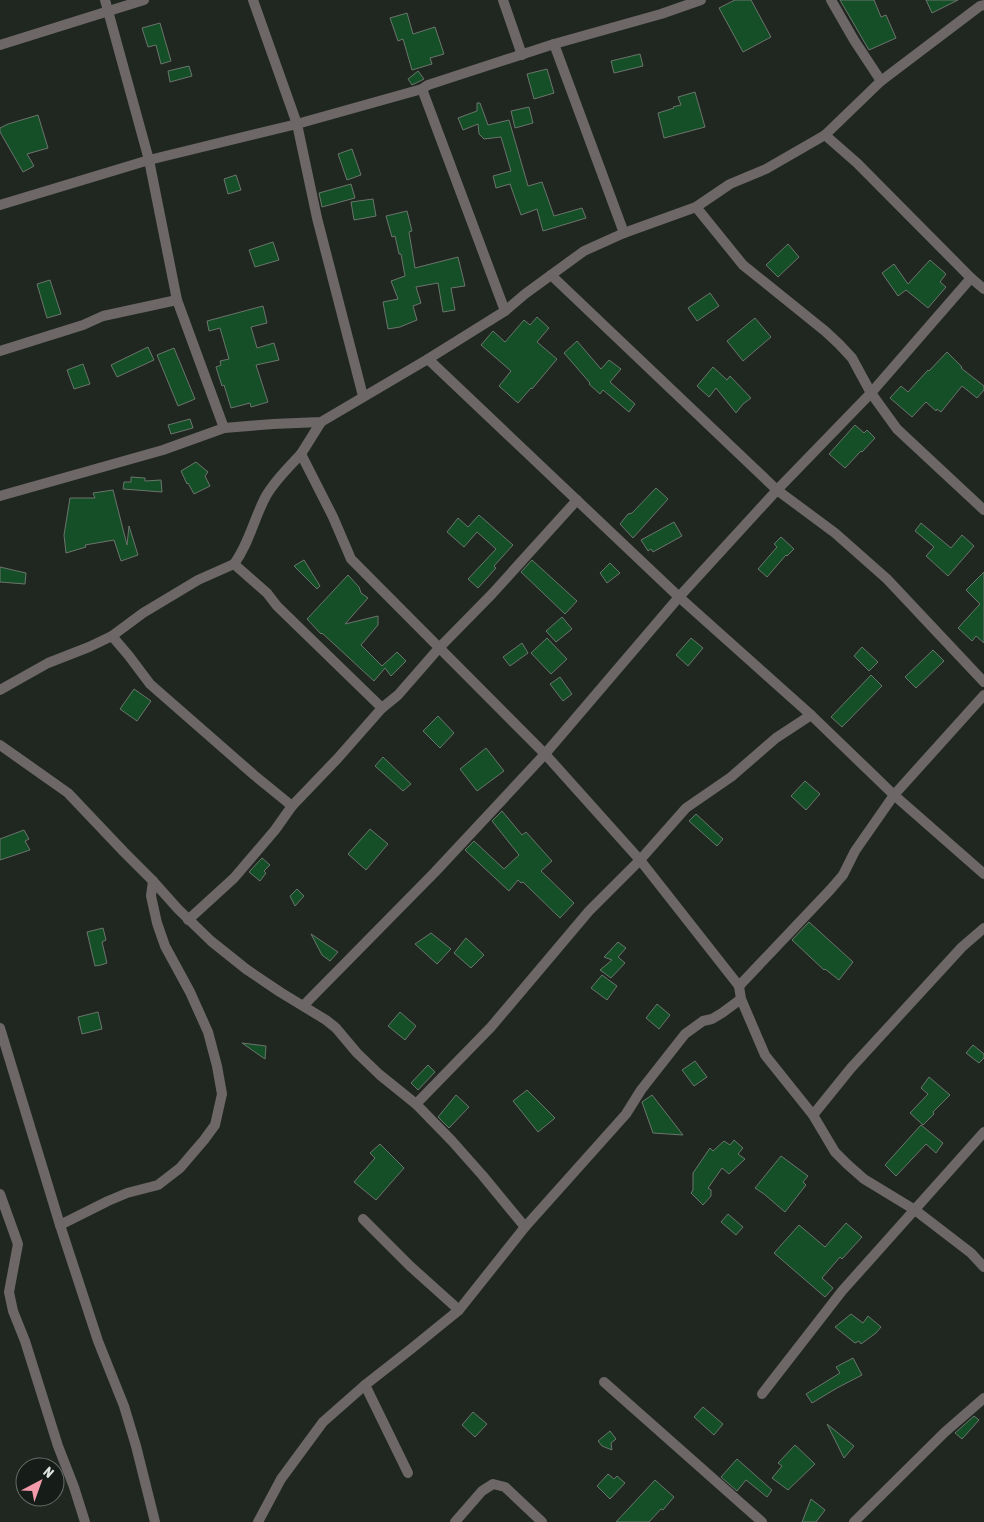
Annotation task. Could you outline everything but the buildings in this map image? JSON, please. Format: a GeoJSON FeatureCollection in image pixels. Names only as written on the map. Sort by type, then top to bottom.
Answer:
{"type":"FeatureCollection","features":[{"type":"Feature","properties":{"kind":"street"},"geometry":{"type":"LineString","coordinates":[[105,0],[149,160],[177,300],[224,428]]}},
{"type":"Feature","properties":{"kind":"street"},"geometry":{"type":"LineString","coordinates":[[0,45],[144,0]]}},
{"type":"Feature","properties":{"kind":"street"},"geometry":{"type":"LineString","coordinates":[[253,0],[297,124],[317,218],[363,396]]}},
{"type":"Feature","properties":{"kind":"street"},"geometry":{"type":"LineString","coordinates":[[504,0],[522,55]]}},
{"type":"Feature","properties":{"kind":"street"},"geometry":{"type":"LineString","coordinates":[[0,205],[149,160],[297,124],[422,89],[554,44],[661,14],[701,0]]}},
{"type":"Feature","properties":{"kind":"street"},"geometry":{"type":"LineString","coordinates":[[831,0],[881,81]]}},
{"type":"Feature","properties":{"kind":"street"},"geometry":{"type":"LineString","coordinates":[[0,690],[48,663],[112,636],[143,613],[198,580],[234,564],[242,553],[266,496],[282,474],[302,454],[321,422],[505,311],[584,251],[624,233],[696,207],[730,184],[766,168],[825,135],[881,81],[984,4]]}},
{"type":"Feature","properties":{"kind":"street"},"geometry":{"type":"LineString","coordinates":[[554,44],[624,233]]}},
{"type":"Feature","properties":{"kind":"street"},"geometry":{"type":"LineString","coordinates":[[422,89],[505,311]]}},
{"type":"Feature","properties":{"kind":"street"},"geometry":{"type":"LineString","coordinates":[[825,135],[857,162],[984,289]]}},
{"type":"Feature","properties":{"kind":"street"},"geometry":{"type":"LineString","coordinates":[[696,207],[743,265],[839,344],[852,358],[871,393],[897,429],[984,510]]}},
{"type":"Feature","properties":{"kind":"street"},"geometry":{"type":"LineString","coordinates":[[551,275],[777,490],[834,533],[887,579],[984,682]]}},
{"type":"Feature","properties":{"kind":"street"},"geometry":{"type":"LineString","coordinates":[[304,1005],[435,872],[545,754],[679,597],[777,490],[871,393],[971,278]]}},
{"type":"Feature","properties":{"kind":"street"},"geometry":{"type":"LineString","coordinates":[[0,351],[83,325],[104,316],[177,300]]}},
{"type":"Feature","properties":{"kind":"street"},"geometry":{"type":"LineString","coordinates":[[428,359],[679,597],[811,715],[894,795],[984,874]]}},
{"type":"Feature","properties":{"kind":"street"},"geometry":{"type":"LineString","coordinates":[[0,496],[163,450],[224,428],[321,422]]}},
{"type":"Feature","properties":{"kind":"street"},"geometry":{"type":"LineString","coordinates":[[302,454],[351,559],[545,754],[640,860],[739,986],[741,999],[765,1055],[813,1115],[836,1152],[864,1179],[915,1210],[971,1252],[984,1267]]}},
{"type":"Feature","properties":{"kind":"street"},"geometry":{"type":"LineString","coordinates":[[188,920],[234,878],[265,842],[292,806],[382,708],[398,695],[438,648],[492,594],[577,500]]}},
{"type":"Feature","properties":{"kind":"street"},"geometry":{"type":"LineString","coordinates":[[234,564],[267,593],[277,606],[382,708]]}},
{"type":"Feature","properties":{"kind":"street"},"geometry":{"type":"LineString","coordinates":[[112,636],[150,684],[254,776],[292,806]]}},
{"type":"Feature","properties":{"kind":"street"},"geometry":{"type":"LineString","coordinates":[[739,986],[843,875],[855,851],[894,795],[984,695]]}},
{"type":"Feature","properties":{"kind":"street"},"geometry":{"type":"LineString","coordinates":[[416,1104],[491,1027],[589,911],[640,860],[686,808],[731,777],[776,738],[811,715]]}},
{"type":"Feature","properties":{"kind":"street"},"geometry":{"type":"LineString","coordinates":[[0,745],[68,793],[154,881],[188,920],[211,941],[246,969],[280,992],[304,1005],[336,1028],[380,1075],[416,1104],[483,1176],[525,1227]]}},
{"type":"Feature","properties":{"kind":"street"},"geometry":{"type":"LineString","coordinates":[[60,1225],[127,1193],[158,1185],[180,1168],[215,1125],[222,1094],[217,1066],[204,1024],[190,992],[165,946],[157,923],[151,896],[154,881]]}},
{"type":"Feature","properties":{"kind":"street"},"geometry":{"type":"LineString","coordinates":[[813,1115],[858,1060],[962,947],[984,928]]}},
{"type":"Feature","properties":{"kind":"street"},"geometry":{"type":"LineString","coordinates":[[258,1522],[281,1479],[323,1422],[365,1385],[459,1310],[525,1227],[626,1114],[641,1090],[685,1034],[703,1021],[712,1019],[722,1013],[741,999]]}},
{"type":"Feature","properties":{"kind":"street"},"geometry":{"type":"LineString","coordinates":[[0,1028],[60,1225],[98,1340],[124,1406],[155,1522]]}},
{"type":"Feature","properties":{"kind":"street"},"geometry":{"type":"LineString","coordinates":[[762,1394],[842,1291],[984,1132]]}},
{"type":"Feature","properties":{"kind":"street"},"geometry":{"type":"LineString","coordinates":[[0,1194],[18,1244],[9,1292],[13,1311],[25,1341],[58,1446],[85,1522]]}},
{"type":"Feature","properties":{"kind":"street"},"geometry":{"type":"LineString","coordinates":[[363,1220],[459,1310]]}},
{"type":"Feature","properties":{"kind":"street"},"geometry":{"type":"LineString","coordinates":[[604,1382],[762,1522]]}},
{"type":"Feature","properties":{"kind":"street"},"geometry":{"type":"LineString","coordinates":[[365,1385],[408,1473]]}},
{"type":"Feature","properties":{"kind":"street"},"geometry":{"type":"LineString","coordinates":[[854,1522],[945,1432],[984,1398]]}},
{"type":"Feature","properties":{"kind":"street"},"geometry":{"type":"LineString","coordinates":[[455,1522],[482,1491],[493,1484],[505,1487],[542,1522]]}}]}
